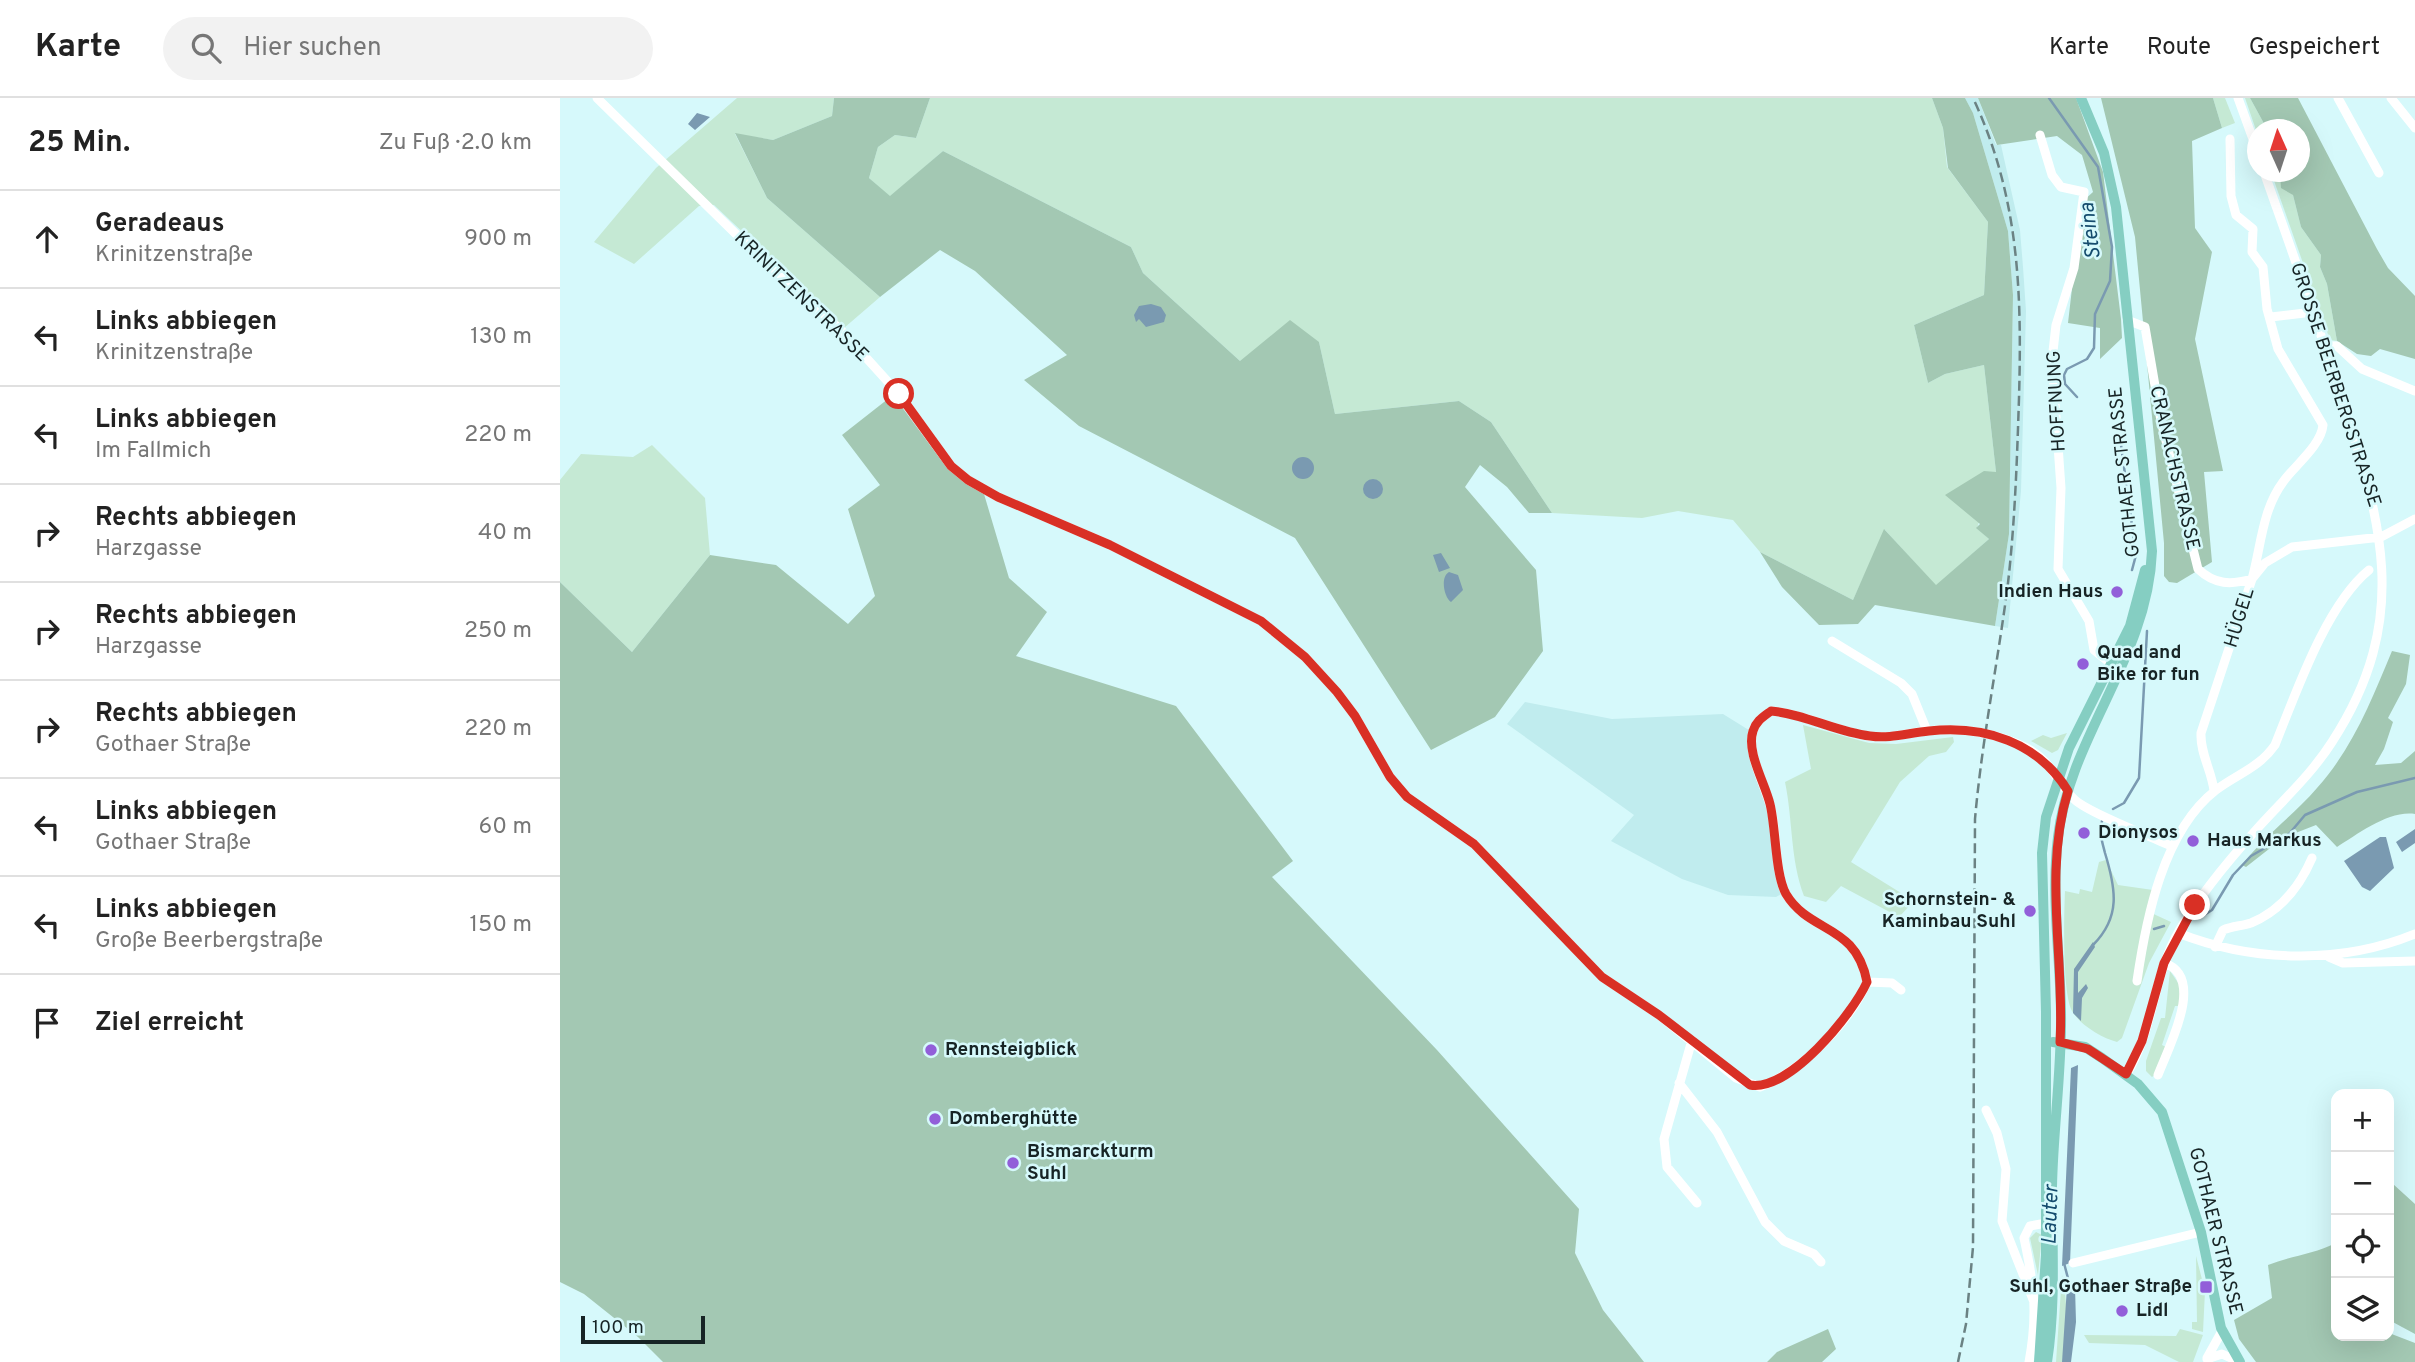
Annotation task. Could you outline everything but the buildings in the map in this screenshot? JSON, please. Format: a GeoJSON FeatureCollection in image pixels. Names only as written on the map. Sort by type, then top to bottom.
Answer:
{"type":"FeatureCollection","features":[{"type":"Feature","properties":{"kind":"main road","name":"GOTHAER STRASSE"},"geometry":{"type":"LineString","coordinates":[[2081,98],[2110,174],[2120,241],[2150,540],[2136,610],[2117,669]]}},
{"type":"Feature","properties":{"kind":"main road"},"geometry":{"type":"LineString","coordinates":[[2039,1362],[2045,1300],[2046,1223],[2042,853],[2046,817],[2058,775],[2117,669]]}},
{"type":"Feature","properties":{"kind":"main road"},"geometry":{"type":"LineString","coordinates":[[2047,1362],[2053,1303],[2052,1188],[2060,1042],[2056,862],[2061,819],[2068,791],[2117,669]]}},
{"type":"Feature","properties":{"kind":"main road","name":"GOTHAER STRASSE"},"geometry":{"type":"LineString","coordinates":[[2046,1042],[2060,1042],[2088,1049],[2126,1074],[2155,1101],[2167,1123],[2201,1232],[2222,1331]]}},
{"type":"Feature","properties":{"kind":"main road"},"geometry":{"type":"LineString","coordinates":[[2222,1331],[2240,1362]]}},
{"type":"Feature","properties":{"kind":"street","name":"KRINITZENSTRASSE"},"geometry":{"type":"LineString","coordinates":[[597,98],[738,236],[842,331],[899,394],[951,466],[968,480],[998,497],[1110,545],[1261,621],[1305,657],[1337,692],[1355,716],[1390,777],[1407,797],[1474,844],[1602,977],[1692,1040],[1737,1078],[1760,1087],[1774,1082],[1817,1049],[1862,994],[1867,982]]}},
{"type":"Feature","properties":{"kind":"street"},"geometry":{"type":"LineString","coordinates":[[2238,98],[2247,123]]}},
{"type":"Feature","properties":{"kind":"street"},"geometry":{"type":"LineString","coordinates":[[2338,98],[2379,173]]}},
{"type":"Feature","properties":{"kind":"street"},"geometry":{"type":"LineString","coordinates":[[2391,98],[2415,128]]}},
{"type":"Feature","properties":{"kind":"street","name":"HOFFNUNG"},"geometry":{"type":"LineString","coordinates":[[2040,135],[2052,175],[2061,187],[2084,192],[2074,268],[2056,325],[2052,360],[2061,488],[2058,569],[2089,621],[2094,650],[2117,669]]}},
{"type":"Feature","properties":{"kind":"street"},"geometry":{"type":"LineString","coordinates":[[2230,139],[2230,192],[2236,215],[2253,229],[2252,253],[2263,267],[2266,302],[2284,363],[2320,416],[2322,430],[2270,504],[2252,579]]}},
{"type":"Feature","properties":{"kind":"street","name":"GROSSE BEERBERGSTRASSE"},"geometry":{"type":"LineString","coordinates":[[2126,1074],[2142,1041],[2164,963],[2178,933],[2216,876],[2311,771],[2349,713],[2376,640],[2381,618],[2381,537],[2365,472],[2325,346],[2268,182]]}},
{"type":"Feature","properties":{"kind":"street"},"geometry":{"type":"LineString","coordinates":[[2271,317],[2313,312]]}},
{"type":"Feature","properties":{"kind":"street","name":"CRANACHSTRASSE"},"geometry":{"type":"LineString","coordinates":[[2127,320],[2145,327],[2161,421],[2198,569],[2207,577],[2221,583],[2235,584],[2252,579]]}},
{"type":"Feature","properties":{"kind":"street"},"geometry":{"type":"LineString","coordinates":[[2325,346],[2337,346],[2362,369],[2415,391]]}},
{"type":"Feature","properties":{"kind":"street"},"geometry":{"type":"LineString","coordinates":[[2381,537],[2415,519]]}},
{"type":"Feature","properties":{"kind":"street","name":"HÜGEL"},"geometry":{"type":"LineString","coordinates":[[2214,791],[2212,776],[2203,753],[2202,733],[2252,579],[2273,556],[2292,547],[2381,537]]}},
{"type":"Feature","properties":{"kind":"street"},"geometry":{"type":"LineString","coordinates":[[2137,981],[2146,922],[2171,846],[2214,791],[2256,766],[2275,745],[2320,640],[2350,591],[2369,570]]}},
{"type":"Feature","properties":{"kind":"street"},"geometry":{"type":"LineString","coordinates":[[1832,641],[1901,683],[1912,694],[1927,731]]}},
{"type":"Feature","properties":{"kind":"street"},"geometry":{"type":"LineString","coordinates":[[1901,990],[1892,982],[1867,982],[1859,957],[1845,939],[1796,906],[1785,892],[1774,822],[1753,748],[1752,732],[1759,719],[1771,711],[1793,713],[1867,736],[1888,737],[1927,731],[1980,731],[2010,741],[2039,756],[2081,804],[2171,846]]}},
{"type":"Feature","properties":{"kind":"street"},"geometry":{"type":"LineString","coordinates":[[2215,947],[2223,930],[2251,922],[2278,905],[2295,890],[2312,858]]}},
{"type":"Feature","properties":{"kind":"street"},"geometry":{"type":"LineString","coordinates":[[2178,933],[2215,947],[2327,956],[2378,946],[2415,934]]}},
{"type":"Feature","properties":{"kind":"street"},"geometry":{"type":"LineString","coordinates":[[2327,956],[2343,963],[2415,961]]}},
{"type":"Feature","properties":{"kind":"street"},"geometry":{"type":"LineString","coordinates":[[2158,1075],[2185,1000],[2178,973],[2174,967],[2164,963]]}},
{"type":"Feature","properties":{"kind":"street"},"geometry":{"type":"LineString","coordinates":[[1692,1040],[1666,1125],[1665,1155],[1667,1167],[1675,1180],[1697,1203]]}},
{"type":"Feature","properties":{"kind":"street"},"geometry":{"type":"LineString","coordinates":[[1679,1083],[1717,1132],[1765,1223],[1784,1241],[1814,1254],[1821,1262]]}},
{"type":"Feature","properties":{"kind":"street"},"geometry":{"type":"LineString","coordinates":[[1986,1110],[1997,1133],[2006,1169],[2002,1221],[2034,1302]]}},
{"type":"Feature","properties":{"kind":"street"},"geometry":{"type":"LineString","coordinates":[[2029,1362],[2034,1302],[2033,1274],[2024,1238],[2030,1226],[2046,1223]]}},
{"type":"Feature","properties":{"kind":"street"},"geometry":{"type":"LineString","coordinates":[[2073,1263],[2201,1232]]}},
{"type":"Feature","properties":{"kind":"street","name":"GOTHAER STRASSE"},"geometry":{"type":"LineString","coordinates":[[2206,1360],[2222,1331]]}},
{"type":"Feature","properties":{"kind":"street","name":"GOTHAER STRASSE"},"geometry":{"type":"LineString","coordinates":[[2206,1360],[2222,1354],[2240,1362]]}},
{"type":"Feature","properties":{"kind":"shaded area"},"geometry":{"type":"Polygon","coordinates":[[[1965,98],[1978,98],[1996,145],[2001,145],[2020,230],[2026,311],[2021,491],[2008,628],[1995,626],[2009,534],[2013,295],[2008,231],[1973,113],[1965,98]]]}},
{"type":"Feature","properties":{"kind":"shaded area"},"geometry":{"type":"Polygon","coordinates":[[[697,113],[710,117],[695,130],[688,124],[697,113]]]}},
{"type":"Feature","properties":{"kind":"shaded area"},"geometry":{"type":"Polygon","coordinates":[[[1151,304],[1161,307],[1166,315],[1164,322],[1146,327],[1139,319],[1136,322],[1134,315],[1139,306],[1151,304]]]}},
{"type":"Feature","properties":{"kind":"shaded area"},"geometry":{"type":"Polygon","coordinates":[[[1303,457],[1313,464],[1314,468],[1307,478],[1303,479],[1293,472],[1292,468],[1299,458],[1303,457]]]}},
{"type":"Feature","properties":{"kind":"shaded area"},"geometry":{"type":"Polygon","coordinates":[[[1373,479],[1380,482],[1383,489],[1380,496],[1373,499],[1366,496],[1363,489],[1366,482],[1373,479]]]}},
{"type":"Feature","properties":{"kind":"shaded area"},"geometry":{"type":"Polygon","coordinates":[[[1441,553],[1450,568],[1439,572],[1433,555],[1441,553]]]}},
{"type":"Feature","properties":{"kind":"shaded area"},"geometry":{"type":"Polygon","coordinates":[[[1449,572],[1458,575],[1463,590],[1451,602],[1444,587],[1449,572]]]}},
{"type":"Feature","properties":{"kind":"shaded area"},"geometry":{"type":"Polygon","coordinates":[[[1525,702],[1612,719],[1723,714],[1752,732],[1753,748],[1768,799],[1785,892],[1776,897],[1728,895],[1682,879],[1611,841],[1634,815],[1507,724],[1525,702]]]}},
{"type":"Feature","properties":{"kind":"shaded area"},"geometry":{"type":"Polygon","coordinates":[[[2415,829],[2415,843],[2402,852],[2396,842],[2415,829]]]}},
{"type":"Feature","properties":{"kind":"shaded area"},"geometry":{"type":"Polygon","coordinates":[[[2380,837],[2386,837],[2394,868],[2370,891],[2362,887],[2344,861],[2380,837]]]}},
{"type":"Feature","properties":{"kind":"shaded area"},"geometry":{"type":"Polygon","coordinates":[[[2093,942],[2095,947],[2078,972],[2078,993],[2086,984],[2088,988],[2082,998],[2081,1021],[2073,1013],[2074,969],[2093,942]]]}},
{"type":"Feature","properties":{"kind":"shaded area"},"geometry":{"type":"Polygon","coordinates":[[[2078,1065],[2070,1263],[2062,1266],[2071,1068],[2078,1065]]]}},
{"type":"Feature","properties":{"kind":"shaded area"},"geometry":{"type":"Polygon","coordinates":[[[2067,1287],[2075,1287],[2076,1322],[2071,1362],[2062,1362],[2067,1287]]]}},
{"type":"Feature","properties":{"kind":"green space"},"geometry":{"type":"Polygon","coordinates":[[[737,98],[834,98],[832,116],[773,140],[735,134],[767,198],[880,297],[844,328],[714,205],[699,206],[634,264],[594,242],[656,168],[737,98]]]}},
{"type":"Feature","properties":{"kind":"green space"},"geometry":{"type":"Polygon","coordinates":[[[834,98],[930,98],[916,138],[895,135],[878,147],[869,178],[890,196],[943,151],[1131,247],[1143,273],[1240,361],[1290,320],[1319,342],[1335,414],[1459,401],[1491,422],[1552,513],[1529,513],[1507,487],[1480,465],[1465,487],[1536,570],[1543,651],[1495,717],[1431,750],[1295,538],[1079,426],[1024,380],[1067,355],[975,271],[940,250],[880,297],[767,198],[735,133],[773,140],[832,116],[834,98]]]}},
{"type":"Feature","properties":{"kind":"green space"},"geometry":{"type":"Polygon","coordinates":[[[930,98],[1932,98],[1943,128],[1947,167],[1988,222],[1984,295],[1914,325],[1928,383],[1945,374],[1984,365],[1996,472],[1977,528],[1989,539],[1936,586],[1885,530],[1853,600],[1760,552],[1733,520],[1678,511],[1642,518],[1552,513],[1491,422],[1459,401],[1335,414],[1319,342],[1240,361],[1143,273],[1131,247],[943,151],[890,197],[869,178],[878,147],[895,135],[916,138],[930,98]]]}},
{"type":"Feature","properties":{"kind":"green space"},"geometry":{"type":"Polygon","coordinates":[[[1932,98],[1965,98],[1973,113],[2008,231],[2013,295],[2009,534],[1995,626],[1875,605],[1858,624],[1819,625],[1782,587],[1760,552],[1853,600],[1884,529],[1936,585],[1989,539],[1976,528],[1980,524],[1945,495],[1984,471],[1996,472],[1984,365],[1945,374],[1928,383],[1914,325],[1984,295],[1988,222],[1948,168],[1943,128],[1932,98]]]}},
{"type":"Feature","properties":{"kind":"green space"},"geometry":{"type":"Polygon","coordinates":[[[1978,98],[2076,98],[2103,172],[2121,319],[2122,338],[2100,359],[2100,328],[2068,323],[2082,202],[2093,192],[2082,155],[2057,136],[1997,145],[1978,98]]]}},
{"type":"Feature","properties":{"kind":"green space"},"geometry":{"type":"Polygon","coordinates":[[[2101,98],[2213,98],[2222,128],[2192,141],[2195,228],[2212,252],[2195,339],[2223,471],[2204,472],[2212,562],[2177,583],[2169,582],[2164,576],[2164,543],[2135,237],[2101,98]]]}},
{"type":"Feature","properties":{"kind":"green space"},"geometry":{"type":"Polygon","coordinates":[[[2213,98],[2225,98],[2235,123],[2222,128],[2213,98]]]}},
{"type":"Feature","properties":{"kind":"green space"},"geometry":{"type":"Polygon","coordinates":[[[2245,98],[2250,98],[2262,119],[2252,119],[2245,98]]]}},
{"type":"Feature","properties":{"kind":"green space"},"geometry":{"type":"Polygon","coordinates":[[[2250,98],[2298,98],[2309,119],[2262,119],[2250,98]]]}},
{"type":"Feature","properties":{"kind":"green space"},"geometry":{"type":"Polygon","coordinates":[[[2310,121],[2388,268],[2415,296],[2415,359],[2380,349],[2371,356],[2357,354],[2337,341],[2327,284],[2320,267],[2321,255],[2301,227],[2293,195],[2281,188],[2281,182],[2310,182],[2310,121]]]}},
{"type":"Feature","properties":{"kind":"green space"},"geometry":{"type":"Polygon","coordinates":[[[2275,182],[2286,182],[2293,195],[2301,227],[2321,255],[2320,267],[2327,284],[2337,341],[2330,340],[2275,182]]]}},
{"type":"Feature","properties":{"kind":"green space"},"geometry":{"type":"Polygon","coordinates":[[[893,395],[941,460],[984,494],[1009,578],[1047,612],[1016,656],[1176,706],[1293,861],[1272,877],[1437,1050],[1579,1209],[1575,1253],[1603,1310],[1644,1362],[663,1362],[638,1337],[584,1294],[560,1282],[560,582],[632,652],[710,555],[776,565],[848,624],[875,596],[848,509],[880,485],[842,435],[893,395]]]}},
{"type":"Feature","properties":{"kind":"green space"},"geometry":{"type":"Polygon","coordinates":[[[652,445],[705,498],[710,555],[632,652],[560,582],[560,480],[581,454],[633,457],[652,445]]]}},
{"type":"Feature","properties":{"kind":"green space"},"geometry":{"type":"Polygon","coordinates":[[[2392,651],[2410,655],[2406,684],[2388,718],[2393,722],[2384,749],[2375,765],[2401,763],[2415,751],[2415,814],[2384,819],[2337,847],[2316,825],[2283,838],[2246,867],[2242,865],[2330,773],[2351,740],[2392,651]]]}},
{"type":"Feature","properties":{"kind":"green space"},"geometry":{"type":"Polygon","coordinates":[[[1803,725],[1869,743],[1896,744],[1953,737],[1954,742],[1946,752],[1929,756],[1900,782],[1851,862],[1914,901],[1899,917],[1841,886],[1826,902],[1804,896],[1796,868],[1785,782],[1811,769],[1803,725]]]}},
{"type":"Feature","properties":{"kind":"green space"},"geometry":{"type":"Polygon","coordinates":[[[2067,733],[2058,750],[2052,753],[2031,741],[2043,735],[2051,738],[2067,733]]]}},
{"type":"Feature","properties":{"kind":"green space"},"geometry":{"type":"Polygon","coordinates":[[[2106,860],[2118,885],[2153,890],[2147,911],[2171,922],[2149,963],[2122,1038],[2117,1042],[2092,1030],[2072,1011],[2065,971],[2065,891],[2079,894],[2080,889],[2092,892],[2099,862],[2106,860]]]}},
{"type":"Feature","properties":{"kind":"green space"},"geometry":{"type":"Polygon","coordinates":[[[2170,971],[2179,984],[2181,1006],[2175,1006],[2162,1045],[2166,1047],[2156,1074],[2152,1077],[2146,1071],[2146,1061],[2161,1018],[2165,1018],[2170,971]]]}},
{"type":"Feature","properties":{"kind":"green space"},"geometry":{"type":"Polygon","coordinates":[[[2394,1185],[2415,1204],[2415,1334],[2394,1323],[2394,1185]]]}},
{"type":"Feature","properties":{"kind":"green space"},"geometry":{"type":"Polygon","coordinates":[[[2036,1232],[2042,1235],[2038,1275],[2030,1238],[2036,1232]]]}},
{"type":"Feature","properties":{"kind":"green space"},"geometry":{"type":"Polygon","coordinates":[[[2331,1245],[2331,1341],[2394,1341],[2394,1335],[2415,1343],[2415,1362],[2256,1362],[2239,1339],[2234,1320],[2272,1298],[2268,1265],[2331,1245]]]}},
{"type":"Feature","properties":{"kind":"green space"},"geometry":{"type":"Polygon","coordinates":[[[2196,1256],[2205,1291],[2203,1332],[2192,1329],[2192,1322],[2197,1322],[2196,1256]]]}},
{"type":"Feature","properties":{"kind":"green space"},"geometry":{"type":"Polygon","coordinates":[[[2062,1275],[2066,1328],[2062,1362],[2056,1362],[2062,1275]]]}},
{"type":"Feature","properties":{"kind":"green space"},"geometry":{"type":"Polygon","coordinates":[[[1828,1329],[1836,1349],[1822,1362],[1767,1362],[1777,1352],[1828,1329]]]}},
{"type":"Feature","properties":{"kind":"green space"},"geometry":{"type":"Polygon","coordinates":[[[2180,1329],[2203,1335],[2193,1362],[2179,1362],[2145,1345],[2089,1343],[2084,1335],[2176,1336],[2180,1329]]]}},
{"type":"Feature","properties":{"kind":"waterway","name":"Steina"},"geometry":{"type":"LineString","coordinates":[[2049,98],[2098,167],[2112,247],[2110,281],[2095,314],[2094,348],[2087,359],[2067,369],[2064,375],[2065,384],[2077,397]]}},
{"type":"Feature","properties":{"kind":"waterway","name":"Steina"},"geometry":{"type":"LineString","coordinates":[[2121,445],[2136,555],[2132,570]]}},
{"type":"Feature","properties":{"kind":"waterway","name":"Steina"},"geometry":{"type":"LineString","coordinates":[[2113,809],[2124,803],[2139,778],[2147,631]]}},
{"type":"Feature","properties":{"kind":"waterway","name":"Lauter"},"geometry":{"type":"LineString","coordinates":[[2201,917],[2212,910],[2233,875],[2251,856],[2289,834],[2305,815],[2357,792],[2415,778]]}},
{"type":"Feature","properties":{"kind":"waterway","name":"Steina"},"geometry":{"type":"LineString","coordinates":[[2093,945],[2108,924],[2114,902],[2112,879],[2101,837],[2102,821]]}},
{"type":"Feature","properties":{"kind":"waterway","name":"Lauter"},"geometry":{"type":"LineString","coordinates":[[2154,929],[2164,926]]}},
{"type":"Feature","properties":{"kind":"waterway","name":"Lauter"},"geometry":{"type":"LineString","coordinates":[[2064,1263],[2071,1290]]}},
{"type":"Feature","properties":{"kind":"railway"},"geometry":{"type":"LineString","coordinates":[[1958,1362],[1966,1324],[1973,1247],[1975,819],[2010,560],[2020,358],[2018,282],[2009,208],[2000,171],[1973,98]]}},
{"type":"Feature","properties":{"kind":"place","name":"Indien Haus"},"geometry":{"type":"Point","coordinates":[2117,592]}},
{"type":"Feature","properties":{"kind":"place","name":"Quad and Bike for fun"},"geometry":{"type":"Point","coordinates":[2083,664]}},
{"type":"Feature","properties":{"kind":"place","name":"Dionysos"},"geometry":{"type":"Point","coordinates":[2084,833]}},
{"type":"Feature","properties":{"kind":"place","name":"Haus Markus"},"geometry":{"type":"Point","coordinates":[2193,841]}},
{"type":"Feature","properties":{"kind":"place","name":"Schornstein- & Kaminbau Suhl"},"geometry":{"type":"Point","coordinates":[2030,911]}},
{"type":"Feature","properties":{"kind":"place","name":"Rennsteigblick"},"geometry":{"type":"Point","coordinates":[931,1050]}},
{"type":"Feature","properties":{"kind":"place","name":"Domberghütte"},"geometry":{"type":"Point","coordinates":[935,1119]}},
{"type":"Feature","properties":{"kind":"place","name":"Bismarckturm Suhl"},"geometry":{"type":"Point","coordinates":[1013,1163]}},
{"type":"Feature","properties":{"kind":"place","name":"Suhl, Gothaer Straße"},"geometry":{"type":"Point","coordinates":[2206,1287]}},
{"type":"Feature","properties":{"kind":"place","name":"Lidl"},"geometry":{"type":"Point","coordinates":[2122,1311]}},
{"type":"Feature","properties":{"kind":"route"},"geometry":{"type":"LineString","coordinates":[[899,394],[951,466],[968,480],[998,497],[1110,545],[1261,621],[1305,657],[1337,692],[1355,716],[1390,777],[1407,797],[1425,813],[1474,844],[1504,872],[1602,977],[1659,1015],[1737,1078],[1750,1085],[1760,1087],[1774,1082],[1800,1064],[1822,1044],[1862,994],[1867,982],[1859,957],[1845,939],[1833,929],[1815,921],[1796,906],[1785,892],[1769,799],[1753,748],[1752,732],[1759,719],[1771,711],[1793,713],[1867,736],[1888,737],[1947,729],[1980,731],[2024,747],[2050,765],[2068,791],[2061,819],[2056,862],[2060,1042],[2088,1049],[2126,1074],[2142,1041],[2164,963],[2195,905]]}}]}
